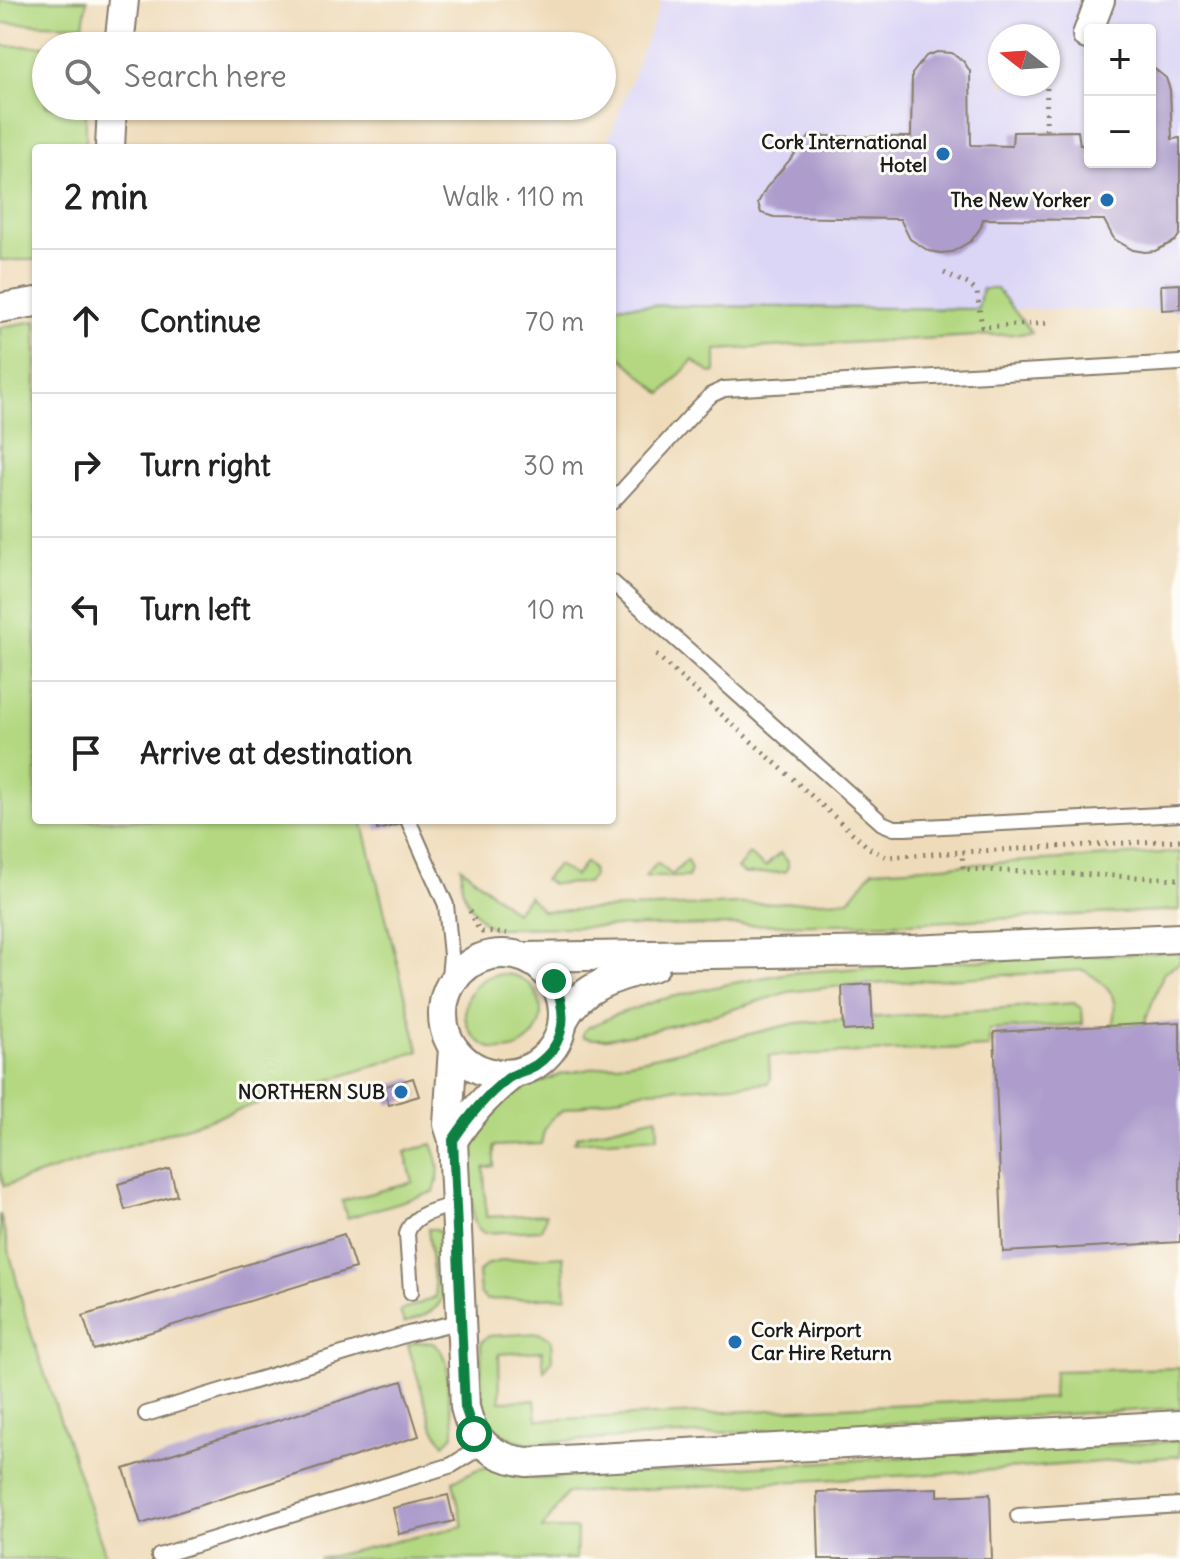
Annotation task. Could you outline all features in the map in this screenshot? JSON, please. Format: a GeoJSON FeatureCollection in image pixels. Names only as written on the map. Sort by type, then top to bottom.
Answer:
{"type":"FeatureCollection","features":[{"type":"Feature","properties":{"kind":"street"},"geometry":{"type":"LineString","coordinates":[[121,32],[124,0]]}},
{"type":"Feature","properties":{"kind":"street"},"geometry":{"type":"LineString","coordinates":[[1091,24],[1100,0]]}},
{"type":"Feature","properties":{"kind":"street"},"geometry":{"type":"LineString","coordinates":[[110,144],[111,120]]}},
{"type":"Feature","properties":{"kind":"street"},"geometry":{"type":"LineString","coordinates":[[0,308],[32,303]]}},
{"type":"Feature","properties":{"kind":"street"},"geometry":{"type":"LineString","coordinates":[[512,1075],[481,1071],[465,1062],[453,1048],[444,1029],[442,1008],[448,988],[458,973],[472,962],[489,955],[691,956],[1180,938]]}},
{"type":"Feature","properties":{"kind":"street"},"geometry":{"type":"LineString","coordinates":[[453,1140],[482,1102],[512,1075],[533,1067],[548,1055],[559,1039],[571,1005],[581,995],[621,976],[691,956]]}},
{"type":"Feature","properties":{"kind":"street"},"geometry":{"type":"LineString","coordinates":[[524,957],[541,967],[554,981],[562,1000],[564,1019]]}},
{"type":"Feature","properties":{"kind":"street"},"geometry":{"type":"LineString","coordinates":[[453,1048],[448,1124],[453,1140],[465,1407],[474,1434],[484,1445],[504,1457],[527,1462],[1180,1425]]}},
{"type":"Feature","properties":{"kind":"lane"},"geometry":{"type":"LineString","coordinates":[[616,498],[699,407],[711,395],[724,389],[1180,363]]}},
{"type":"Feature","properties":{"kind":"lane"},"geometry":{"type":"LineString","coordinates":[[616,586],[888,826],[905,828],[1180,814]]}},
{"type":"Feature","properties":{"kind":"lane"},"geometry":{"type":"LineString","coordinates":[[410,824],[446,905],[451,955],[448,988]]}},
{"type":"Feature","properties":{"kind":"lane"},"geometry":{"type":"LineString","coordinates":[[411,1292],[409,1226],[419,1216],[456,1204]]}},
{"type":"Feature","properties":{"kind":"lane"},"geometry":{"type":"LineString","coordinates":[[146,1414],[408,1334],[462,1321]]}},
{"type":"Feature","properties":{"kind":"lane"},"geometry":{"type":"LineString","coordinates":[[159,1556],[452,1465],[484,1445]]}},
{"type":"Feature","properties":{"kind":"lane"},"geometry":{"type":"LineString","coordinates":[[1018,1516],[1180,1505]]}},
{"type":"Feature","properties":{"kind":"path"},"geometry":{"type":"LineString","coordinates":[[1046,130],[1047,96]]}},
{"type":"Feature","properties":{"kind":"path"},"geometry":{"type":"LineString","coordinates":[[944,273],[968,284],[977,292],[982,327],[1050,323]]}},
{"type":"Feature","properties":{"kind":"path"},"geometry":{"type":"LineString","coordinates":[[1180,840],[962,852],[963,869],[1180,879]]}},
{"type":"Feature","properties":{"kind":"shaded area"},"geometry":{"type":"Polygon","coordinates":[[[662,0],[1180,0],[1180,311],[616,305],[616,144],[607,144],[662,0]]]}},
{"type":"Feature","properties":{"kind":"green space"},"geometry":{"type":"Polygon","coordinates":[[[0,0],[87,0],[83,25],[0,23],[0,0]]]}},
{"type":"Feature","properties":{"kind":"green space"},"geometry":{"type":"Polygon","coordinates":[[[0,46],[32,46],[32,120],[86,120],[86,144],[32,144],[32,260],[0,260],[0,46]]]}},
{"type":"Feature","properties":{"kind":"green space"},"geometry":{"type":"Polygon","coordinates":[[[982,289],[997,289],[1032,333],[716,350],[716,372],[710,373],[693,360],[662,394],[616,353],[616,305],[978,309],[982,289]]]}},
{"type":"Feature","properties":{"kind":"green space"},"geometry":{"type":"Polygon","coordinates":[[[32,322],[32,824],[363,824],[419,1051],[4,1186],[0,1172],[0,327],[32,322]]]}},
{"type":"Feature","properties":{"kind":"green space"},"geometry":{"type":"Polygon","coordinates":[[[1180,852],[1180,910],[909,923],[494,928],[479,917],[466,898],[461,867],[515,912],[529,896],[543,911],[849,900],[873,870],[1180,852]]]}},
{"type":"Feature","properties":{"kind":"green space"},"geometry":{"type":"Polygon","coordinates":[[[780,853],[788,862],[785,872],[745,874],[737,869],[749,854],[765,867],[780,853]]]}},
{"type":"Feature","properties":{"kind":"green space"},"geometry":{"type":"Polygon","coordinates":[[[687,860],[691,870],[688,877],[645,877],[657,863],[672,875],[687,860]]]}},
{"type":"Feature","properties":{"kind":"green space"},"geometry":{"type":"Polygon","coordinates":[[[585,862],[592,869],[593,876],[587,883],[552,884],[544,880],[557,865],[575,876],[585,862]]]}},
{"type":"Feature","properties":{"kind":"green space"},"geometry":{"type":"Polygon","coordinates":[[[1180,952],[1180,963],[1164,972],[1144,1024],[1112,1026],[1114,1006],[1110,992],[1083,970],[788,992],[645,1032],[607,1039],[583,1037],[587,1028],[659,1000],[788,973],[1180,952]]]}},
{"type":"Feature","properties":{"kind":"green space"},"geometry":{"type":"Polygon","coordinates":[[[503,974],[518,977],[530,985],[538,997],[541,1012],[538,1027],[530,1039],[518,1047],[503,1050],[488,1047],[476,1039],[468,1027],[465,1012],[468,997],[476,985],[488,977],[503,974]]]}},
{"type":"Feature","properties":{"kind":"green space"},"geometry":{"type":"Polygon","coordinates":[[[1074,1003],[1082,1009],[1083,1024],[989,1030],[989,1047],[769,1056],[768,1083],[647,1090],[564,1110],[551,1119],[541,1144],[494,1146],[494,1166],[484,1168],[486,1217],[546,1214],[540,1230],[484,1233],[474,1222],[470,1170],[473,1148],[482,1124],[500,1105],[527,1087],[562,1074],[645,1059],[796,1023],[1074,1003]]]}},
{"type":"Feature","properties":{"kind":"green space"},"geometry":{"type":"Polygon","coordinates":[[[657,1117],[658,1137],[574,1142],[578,1136],[657,1117]]]}},
{"type":"Feature","properties":{"kind":"green space"},"geometry":{"type":"Polygon","coordinates":[[[432,1144],[439,1168],[434,1192],[347,1218],[342,1201],[413,1182],[405,1152],[432,1144]]]}},
{"type":"Feature","properties":{"kind":"green space"},"geometry":{"type":"Polygon","coordinates":[[[0,1214],[26,1318],[107,1559],[0,1559],[0,1214]]]}},
{"type":"Feature","properties":{"kind":"green space"},"geometry":{"type":"Polygon","coordinates":[[[428,1229],[436,1229],[441,1234],[444,1292],[434,1309],[404,1323],[400,1311],[436,1297],[428,1229]]]}},
{"type":"Feature","properties":{"kind":"green space"},"geometry":{"type":"Polygon","coordinates":[[[563,1256],[566,1297],[486,1300],[480,1293],[478,1273],[486,1265],[505,1260],[563,1256]]]}},
{"type":"Feature","properties":{"kind":"green space"},"geometry":{"type":"Polygon","coordinates":[[[540,1333],[551,1339],[552,1360],[544,1371],[542,1351],[499,1354],[500,1401],[535,1400],[537,1420],[1053,1398],[1054,1371],[1180,1368],[1180,1408],[529,1443],[511,1438],[489,1420],[482,1394],[481,1345],[489,1336],[540,1333]]]}},
{"type":"Feature","properties":{"kind":"green space"},"geometry":{"type":"Polygon","coordinates":[[[433,1343],[447,1364],[454,1434],[444,1444],[432,1425],[408,1345],[433,1343]]]}},
{"type":"Feature","properties":{"kind":"green space"},"geometry":{"type":"Polygon","coordinates":[[[1180,1441],[1180,1456],[953,1473],[567,1493],[542,1529],[577,1529],[576,1559],[318,1559],[463,1526],[453,1481],[478,1469],[491,1467],[515,1476],[537,1479],[1180,1441]]]}},
{"type":"Feature","properties":{"kind":"building","name":"Cork International Hotel"},"geometry":{"type":"Polygon","coordinates":[[[937,52],[952,53],[970,71],[971,145],[1012,146],[1013,132],[1078,131],[1080,145],[1084,145],[1084,168],[1156,168],[1156,70],[1166,78],[1170,90],[1172,139],[1180,138],[1180,234],[1175,241],[1155,251],[1145,252],[1133,250],[1114,239],[1104,220],[983,219],[971,241],[952,252],[941,253],[929,251],[910,239],[900,219],[774,217],[761,213],[758,203],[766,188],[810,136],[911,137],[912,74],[926,56],[937,52]]]}},
{"type":"Feature","properties":{"kind":"building"},"geometry":{"type":"Polygon","coordinates":[[[1180,284],[1180,309],[1162,310],[1161,285],[1180,284]]]}},
{"type":"Feature","properties":{"kind":"building"},"geometry":{"type":"Polygon","coordinates":[[[376,824],[401,824],[377,830],[376,824]]]}},
{"type":"Feature","properties":{"kind":"building"},"geometry":{"type":"Polygon","coordinates":[[[871,984],[873,1029],[844,1031],[842,986],[871,984]]]}},
{"type":"Feature","properties":{"kind":"building"},"geometry":{"type":"Polygon","coordinates":[[[1180,1022],[1180,1242],[1003,1252],[994,1032],[1180,1022]]]}},
{"type":"Feature","properties":{"kind":"building","name":"NORTHERN SUB"},"geometry":{"type":"Polygon","coordinates":[[[413,1078],[419,1096],[389,1105],[383,1087],[413,1078]]]}},
{"type":"Feature","properties":{"kind":"building"},"geometry":{"type":"Polygon","coordinates":[[[170,1169],[177,1195],[125,1210],[118,1184],[170,1169]]]}},
{"type":"Feature","properties":{"kind":"building"},"geometry":{"type":"Polygon","coordinates":[[[344,1234],[355,1268],[94,1350],[83,1316],[344,1234]]]}},
{"type":"Feature","properties":{"kind":"building"},"geometry":{"type":"Polygon","coordinates":[[[402,1381],[419,1436],[141,1524],[124,1469],[402,1381]]]}},
{"type":"Feature","properties":{"kind":"building"},"geometry":{"type":"Polygon","coordinates":[[[938,1488],[938,1496],[990,1494],[992,1559],[819,1559],[817,1492],[938,1488]]]}},
{"type":"Feature","properties":{"kind":"building"},"geometry":{"type":"Polygon","coordinates":[[[448,1495],[454,1521],[399,1534],[393,1508],[448,1495]]]}},
{"type":"Feature","properties":{"kind":"place","name":"Cork International Hotel"},"geometry":{"type":"Point","coordinates":[943,154]}},
{"type":"Feature","properties":{"kind":"place","name":"The New Yorker"},"geometry":{"type":"Point","coordinates":[1107,200]}},
{"type":"Feature","properties":{"kind":"place","name":"NORTHERN SUB"},"geometry":{"type":"Point","coordinates":[401,1092]}},
{"type":"Feature","properties":{"kind":"place","name":"Cork Airport Car Hire Return"},"geometry":{"type":"Point","coordinates":[735,1342]}},
{"type":"Feature","properties":{"kind":"route"},"geometry":{"type":"LineString","coordinates":[[474,1434],[465,1407],[453,1140],[494,1089],[512,1075],[533,1067],[548,1055],[559,1039],[564,1019],[562,1000],[554,981]]}}]}
